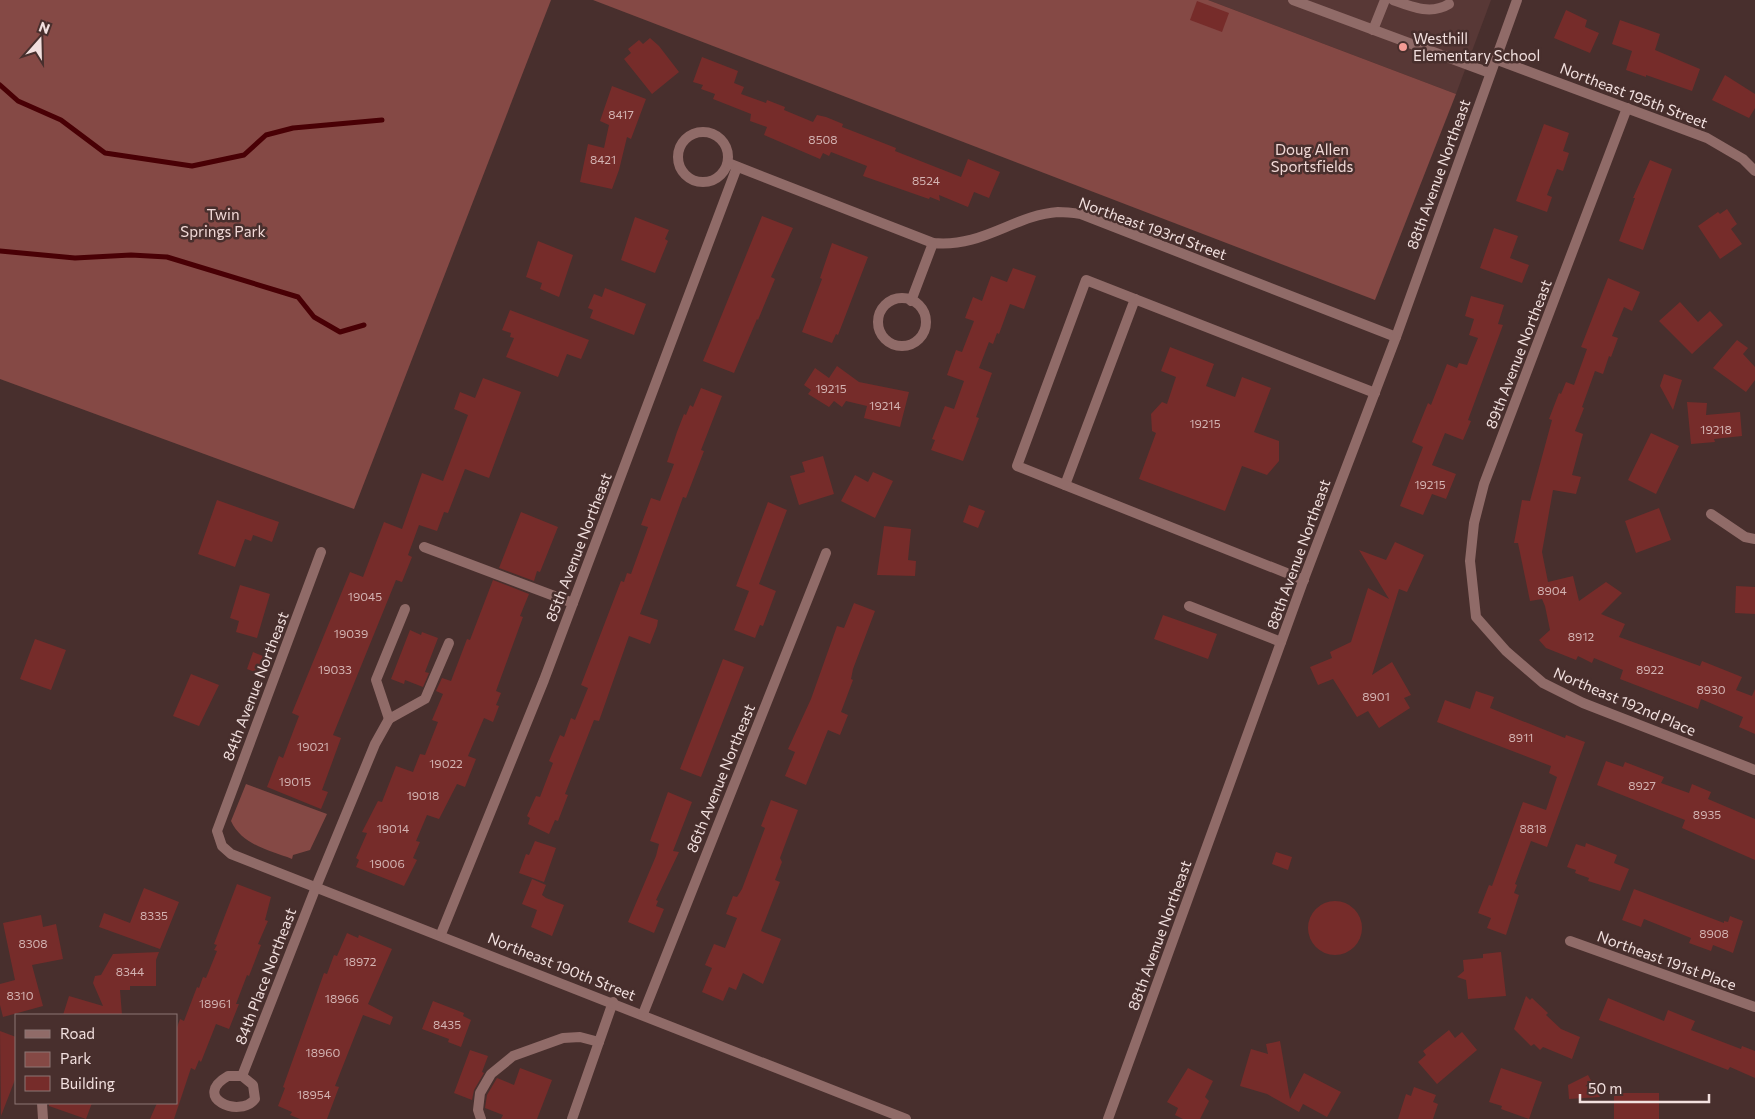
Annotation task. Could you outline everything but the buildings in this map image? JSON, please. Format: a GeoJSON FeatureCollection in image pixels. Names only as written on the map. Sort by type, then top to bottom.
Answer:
{"type":"FeatureCollection","features":[{"type":"Feature","properties":{"kind":"street"},"geometry":{"type":"LineString","coordinates":[[1293,0],[1490,73]]}},
{"type":"Feature","properties":{"kind":"street"},"geometry":{"type":"LineString","coordinates":[[1374,30],[1385,0]]}},
{"type":"Feature","properties":{"kind":"street"},"geometry":{"type":"LineString","coordinates":[[1393,0],[1413,7],[1438,10],[1449,4]]}},
{"type":"Feature","properties":{"kind":"street","name":"88th Avenue Northeast"},"geometry":{"type":"LineString","coordinates":[[1108,1119],[1281,642],[1396,337],[1517,0]]}},
{"type":"Feature","properties":{"kind":"street","name":"Northeast 195th Street"},"geometry":{"type":"LineString","coordinates":[[1495,58],[1707,138],[1743,159],[1755,171]]}},
{"type":"Feature","properties":{"kind":"street","name":"89th Avenue Northeast"},"geometry":{"type":"LineString","coordinates":[[1476,617],[1470,561],[1474,523],[1484,484],[1627,108]]}},
{"type":"Feature","properties":{"kind":"street"},"geometry":{"type":"LineString","coordinates":[[698,133],[714,135],[726,147],[732,165],[712,181],[696,182],[688,178],[679,165],[679,149],[683,142],[698,133]]}},
{"type":"Feature","properties":{"kind":"street","name":"Northeast 193rd Street"},"geometry":{"type":"LineString","coordinates":[[732,165],[933,244],[964,244],[1045,214],[1060,212],[1081,214],[1396,337]]}},
{"type":"Feature","properties":{"kind":"street","name":"85th Avenue Northeast"},"geometry":{"type":"LineString","coordinates":[[441,934],[573,603],[732,165]]}},
{"type":"Feature","properties":{"kind":"street"},"geometry":{"type":"LineString","coordinates":[[912,301],[933,244]]}},
{"type":"Feature","properties":{"kind":"street"},"geometry":{"type":"LineString","coordinates":[[1304,580],[1017,466],[1086,280],[1375,393]]}},
{"type":"Feature","properties":{"kind":"street"},"geometry":{"type":"LineString","coordinates":[[897,299],[912,301],[923,312],[925,319],[922,334],[910,345],[894,344],[882,335],[879,328],[880,313],[889,302],[897,299]]}},
{"type":"Feature","properties":{"kind":"street"},"geometry":{"type":"LineString","coordinates":[[1065,485],[1135,299]]}},
{"type":"Feature","properties":{"kind":"street"},"geometry":{"type":"LineString","coordinates":[[1711,514],[1745,537],[1755,539]]}},
{"type":"Feature","properties":{"kind":"street"},"geometry":{"type":"LineString","coordinates":[[424,548],[573,603]]}},
{"type":"Feature","properties":{"kind":"street","name":"84th Avenue Northeast"},"geometry":{"type":"LineString","coordinates":[[217,830],[321,552]]}},
{"type":"Feature","properties":{"kind":"street","name":"86th Avenue Northeast"},"geometry":{"type":"LineString","coordinates":[[643,1014],[826,554]]}},
{"type":"Feature","properties":{"kind":"street"},"geometry":{"type":"LineString","coordinates":[[1189,606],[1281,642]]}},
{"type":"Feature","properties":{"kind":"street"},"geometry":{"type":"LineString","coordinates":[[405,609],[376,680],[390,719],[425,699],[449,644]]}},
{"type":"Feature","properties":{"kind":"street","name":"Northeast 192nd Place"},"geometry":{"type":"LineString","coordinates":[[1476,617],[1506,651],[1543,684],[1583,702],[1755,770]]}},
{"type":"Feature","properties":{"kind":"street","name":"84th Place Northeast"},"geometry":{"type":"LineString","coordinates":[[242,1076],[316,887],[375,744],[390,719]]}},
{"type":"Feature","properties":{"kind":"street","name":"Northeast 190th Street"},"geometry":{"type":"LineString","coordinates":[[217,830],[222,846],[232,854],[441,934],[906,1119]]}},
{"type":"Feature","properties":{"kind":"street","name":"Northeast 191st Place"},"geometry":{"type":"LineString","coordinates":[[1570,941],[1755,1007]]}},
{"type":"Feature","properties":{"kind":"street"},"geometry":{"type":"LineString","coordinates":[[572,1119],[613,1002]]}},
{"type":"Feature","properties":{"kind":"street"},"geometry":{"type":"LineString","coordinates":[[481,1119],[478,1110],[480,1092],[491,1074],[513,1056],[563,1038],[580,1037],[599,1042]]}},
{"type":"Feature","properties":{"kind":"street"},"geometry":{"type":"LineString","coordinates":[[228,1076],[242,1076],[252,1085],[255,1099],[248,1111],[226,1116],[217,1105],[215,1091],[222,1079],[228,1076]]}},
{"type":"Feature","properties":{"kind":"street"},"geometry":{"type":"LineString","coordinates":[[42,1104],[43,1119]]}},
{"type":"Feature","properties":{"kind":"shaded area","name":"Westhill Elementary School"},"geometry":{"type":"Polygon","coordinates":[[[1208,0],[1491,0],[1456,94],[1208,0]]]}},
{"type":"Feature","properties":{"kind":"green space","name":"Twin Springs Park"},"geometry":{"type":"Polygon","coordinates":[[[0,0],[551,0],[354,509],[0,379],[0,0]]]}},
{"type":"Feature","properties":{"kind":"green space","name":"Doug Allen Sportsfields"},"geometry":{"type":"Polygon","coordinates":[[[593,0],[1208,0],[1456,94],[1375,300],[593,0]]]}},
{"type":"Feature","properties":{"kind":"green space"},"geometry":{"type":"Polygon","coordinates":[[[246,784],[327,814],[310,850],[293,855],[292,859],[257,846],[242,836],[231,821],[246,784]]]}},
{"type":"Feature","properties":{"kind":"waterway"},"geometry":{"type":"LineString","coordinates":[[0,85],[18,101],[61,120],[105,153],[192,166],[244,155],[266,135],[293,128],[382,120]]}},
{"type":"Feature","properties":{"kind":"waterway"},"geometry":{"type":"LineString","coordinates":[[0,251],[75,258],[131,255],[167,257],[298,297],[314,317],[340,332],[364,325]]}},
{"type":"Feature","properties":{"kind":"place","name":"Westhill Elementary School"},"geometry":{"type":"Point","coordinates":[1403,47]}}]}
